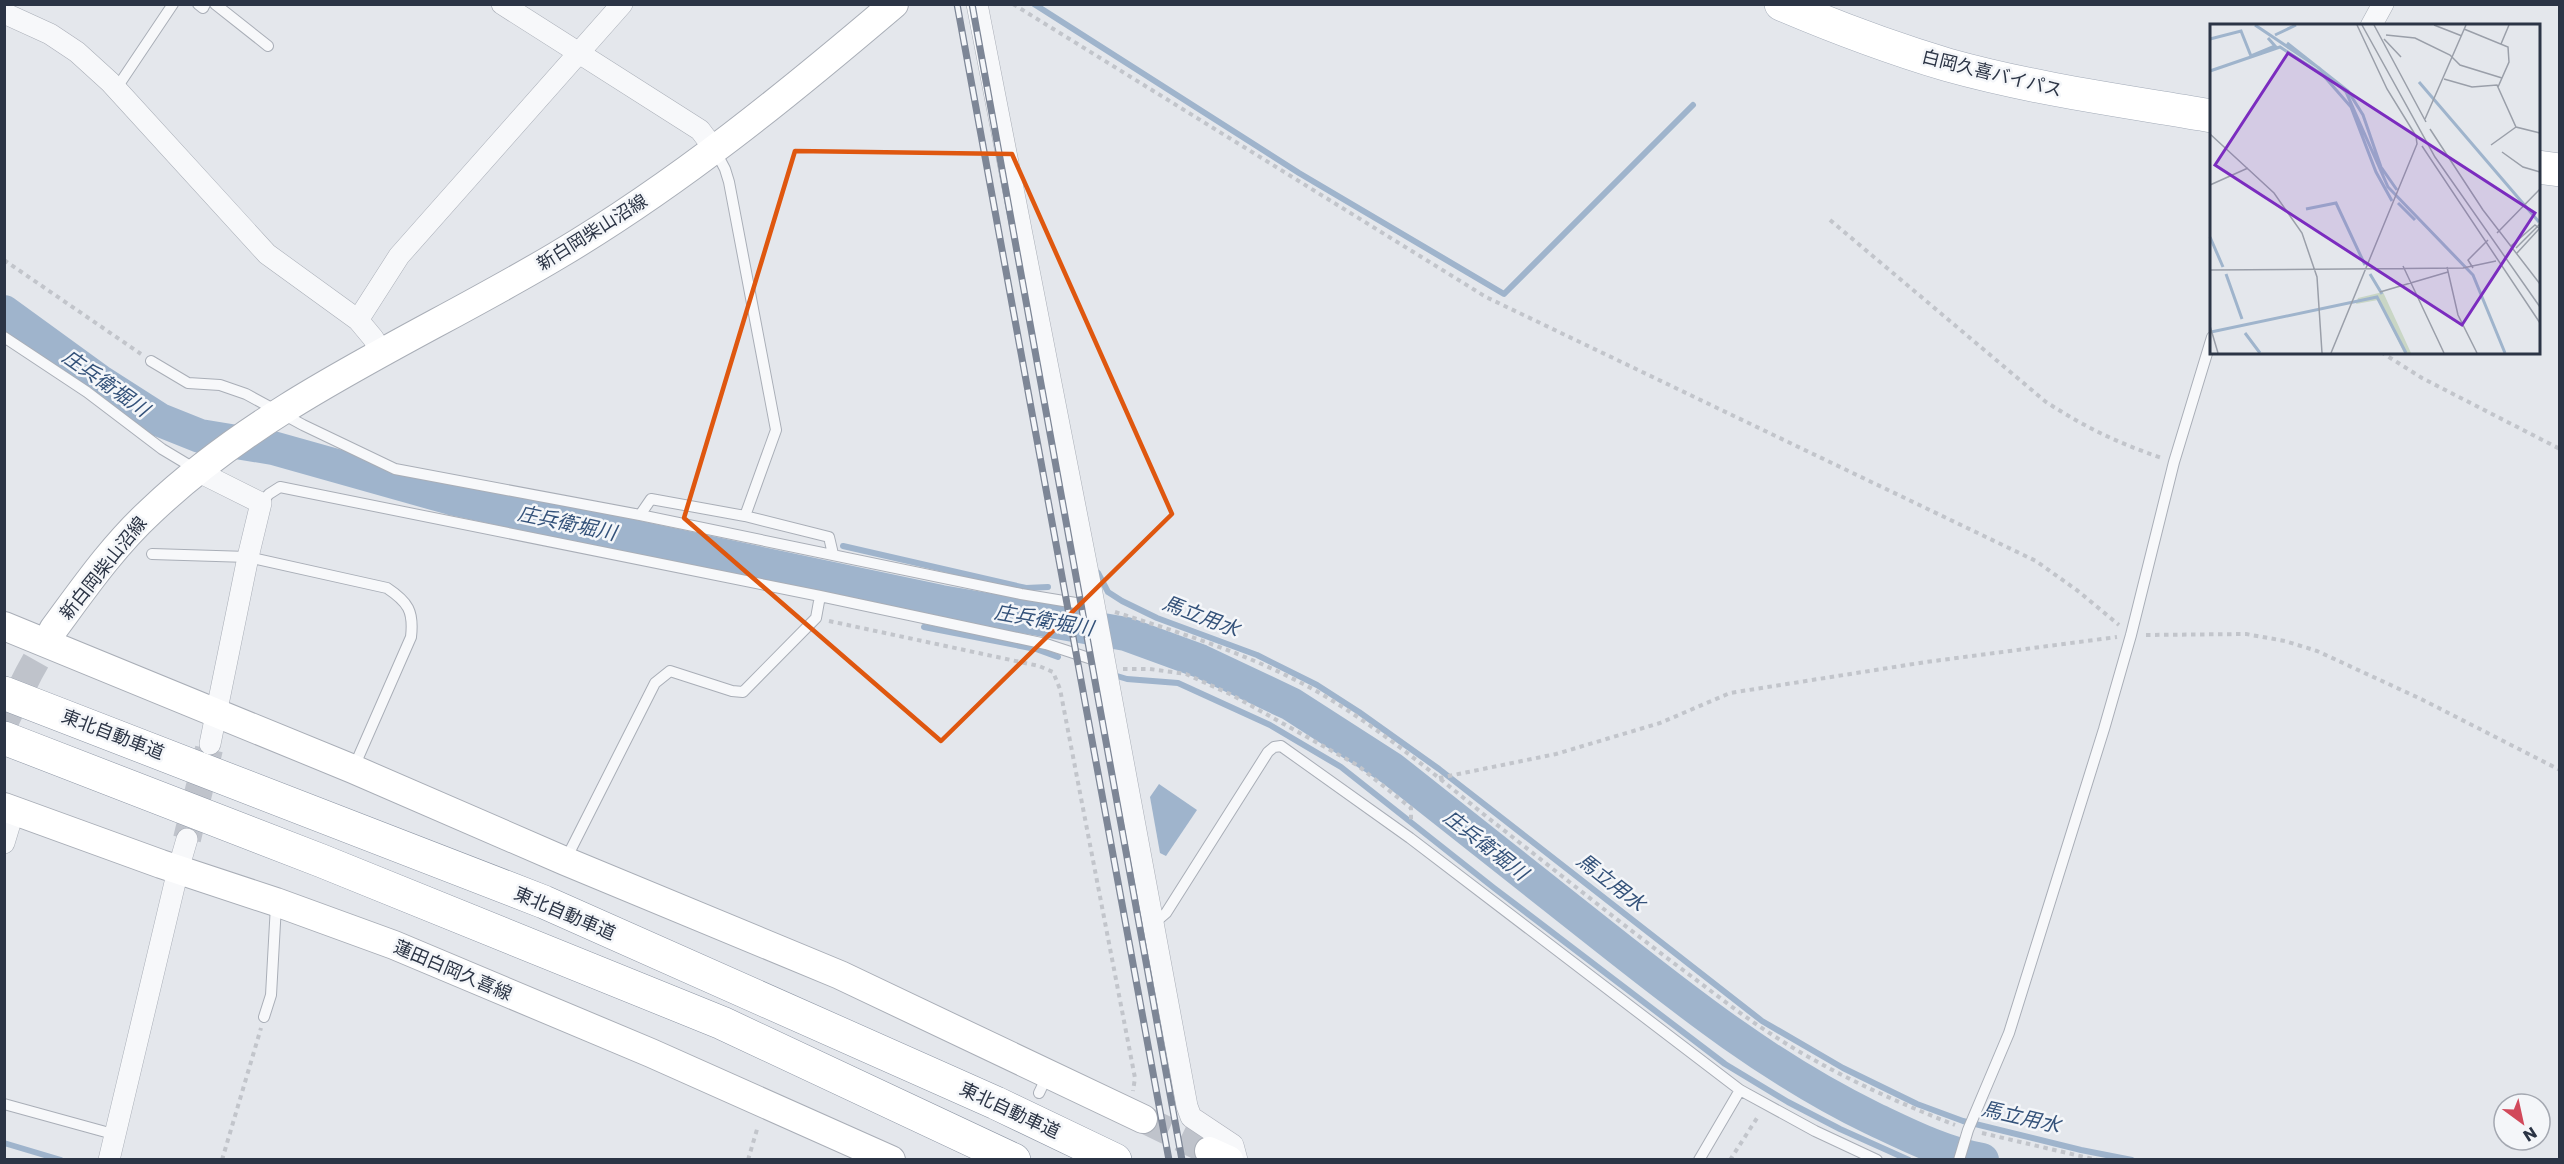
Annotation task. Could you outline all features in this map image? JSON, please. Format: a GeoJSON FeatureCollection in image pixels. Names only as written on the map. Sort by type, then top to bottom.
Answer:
{"type":"FeatureCollection","features":[{"type":"Feature","properties":{"kind":"main road","name":"白岡久喜バイパス"},"geometry":{"type":"LineString","coordinates":[[1781,4],[1844,30],[1950,65],[2059,90],[2210,116]]}},
{"type":"Feature","properties":{"kind":"main road"},"geometry":{"type":"LineString","coordinates":[[2540,167],[2559,170]]}},
{"type":"Feature","properties":{"kind":"main road","name":"東北自動車道"},"geometry":{"type":"LineString","coordinates":[[4,693],[544,902],[996,1102],[1115,1160]]}},
{"type":"Feature","properties":{"kind":"main road"},"geometry":{"type":"LineString","coordinates":[[4,738],[322,861],[722,1023],[1014,1160]]}},
{"type":"Feature","properties":{"kind":"street"},"geometry":{"type":"LineString","coordinates":[[502,4],[700,130],[715,150]]}},
{"type":"Feature","properties":{"kind":"street"},"geometry":{"type":"LineString","coordinates":[[358,320],[399,256],[622,4]]}},
{"type":"Feature","properties":{"kind":"street","name":"新白岡柴山沼線"},"geometry":{"type":"LineString","coordinates":[[53,630],[124,538],[169,494],[203,466],[273,416],[382,352],[559,255],[715,150],[787,95],[894,4]]}},
{"type":"Feature","properties":{"kind":"street"},"geometry":{"type":"LineString","coordinates":[[977,4],[1104,658],[1187,1106],[1191,1117],[1225,1137],[1233,1145],[1237,1160]]}},
{"type":"Feature","properties":{"kind":"street"},"geometry":{"type":"LineString","coordinates":[[2372,24],[2384,4]]}},
{"type":"Feature","properties":{"kind":"street"},"geometry":{"type":"LineString","coordinates":[[4,13],[50,34],[77,52],[116,89],[267,254],[358,320],[382,352]]}},
{"type":"Feature","properties":{"kind":"street"},"geometry":{"type":"LineString","coordinates":[[203,466],[261,503],[210,744]]}},
{"type":"Feature","properties":{"kind":"street"},"geometry":{"type":"LineString","coordinates":[[4,626],[353,769],[565,861],[840,975],[1044,1083],[1132,1113]]}},
{"type":"Feature","properties":{"kind":"street"},"geometry":{"type":"LineString","coordinates":[[4,843],[9,808]]}},
{"type":"Feature","properties":{"kind":"street","name":"蓮田白岡久喜線"},"geometry":{"type":"LineString","coordinates":[[9,808],[394,945],[891,1160]]}},
{"type":"Feature","properties":{"kind":"street"},"geometry":{"type":"LineString","coordinates":[[109,1160],[113,1134],[178,870],[188,839]]}},
{"type":"Feature","properties":{"kind":"lane"},"geometry":{"type":"LineString","coordinates":[[116,89],[173,4]]}},
{"type":"Feature","properties":{"kind":"lane"},"geometry":{"type":"LineString","coordinates":[[198,4],[203,8],[205,4]]}},
{"type":"Feature","properties":{"kind":"lane"},"geometry":{"type":"LineString","coordinates":[[215,4],[268,46]]}},
{"type":"Feature","properties":{"kind":"lane"},"geometry":{"type":"LineString","coordinates":[[715,150],[729,182],[776,430],[745,516]]}},
{"type":"Feature","properties":{"kind":"lane"},"geometry":{"type":"LineString","coordinates":[[4,337],[87,392],[162,449],[203,466]]}},
{"type":"Feature","properties":{"kind":"lane"},"geometry":{"type":"LineString","coordinates":[[1959,1160],[1967,1134],[2009,1033],[2131,635],[2174,462],[2210,340]]}},
{"type":"Feature","properties":{"kind":"lane"},"geometry":{"type":"LineString","coordinates":[[151,362],[188,383],[220,385],[246,394],[273,416],[303,425],[395,469],[833,554],[1095,611]]}},
{"type":"Feature","properties":{"kind":"lane"},"geometry":{"type":"LineString","coordinates":[[261,503],[269,494],[280,488],[820,596],[1104,658]]}},
{"type":"Feature","properties":{"kind":"lane"},"geometry":{"type":"LineString","coordinates":[[640,515],[651,499],[745,516],[829,537],[833,554]]}},
{"type":"Feature","properties":{"kind":"lane"},"geometry":{"type":"LineString","coordinates":[[152,554],[248,557],[387,588],[404,599],[413,622],[411,637],[353,769]]}},
{"type":"Feature","properties":{"kind":"lane"},"geometry":{"type":"LineString","coordinates":[[565,861],[655,683],[670,671],[732,691],[743,692],[816,618],[820,596]]}},
{"type":"Feature","properties":{"kind":"lane"},"geometry":{"type":"LineString","coordinates":[[1152,925],[1166,913],[1268,752],[1274,747],[1281,746],[1410,838],[1740,1090],[1877,1160]]}},
{"type":"Feature","properties":{"kind":"lane"},"geometry":{"type":"LineString","coordinates":[[264,1017],[271,995],[276,902]]}},
{"type":"Feature","properties":{"kind":"lane"},"geometry":{"type":"LineString","coordinates":[[1699,1160],[1740,1090]]}},
{"type":"Feature","properties":{"kind":"lane"},"geometry":{"type":"LineString","coordinates":[[4,1104],[113,1134]]}},
{"type":"Feature","properties":{"kind":"path"},"geometry":{"type":"LineString","coordinates":[[1013,4],[1486,297],[2036,561],[2078,591],[2131,635]]}},
{"type":"Feature","properties":{"kind":"path"},"geometry":{"type":"LineString","coordinates":[[1830,220],[2046,402],[2084,427],[2118,443],[2174,462]]}},
{"type":"Feature","properties":{"kind":"path"},"geometry":{"type":"LineString","coordinates":[[4,260],[151,362]]}},
{"type":"Feature","properties":{"kind":"path"},"geometry":{"type":"LineString","coordinates":[[2384,354],[2422,378],[2559,449]]}},
{"type":"Feature","properties":{"kind":"path"},"geometry":{"type":"LineString","coordinates":[[1095,611],[1205,641],[1278,670],[1323,695],[1379,732],[1665,957],[1768,1032],[1842,1074],[1967,1134],[2097,1160]]}},
{"type":"Feature","properties":{"kind":"path"},"geometry":{"type":"LineString","coordinates":[[816,618],[1039,666],[1053,672],[1060,689],[1135,1078],[1132,1113]]}},
{"type":"Feature","properties":{"kind":"path"},"geometry":{"type":"LineString","coordinates":[[1439,778],[1556,754],[1660,723],[1730,693],[1926,662],[2131,635],[2246,634],[2285,641],[2317,651],[2421,699],[2559,770]]}},
{"type":"Feature","properties":{"kind":"path"},"geometry":{"type":"LineString","coordinates":[[1104,658],[1116,669],[1150,669],[1186,674],[1275,718],[1357,765],[1411,808],[1410,838]]}},
{"type":"Feature","properties":{"kind":"path"},"geometry":{"type":"LineString","coordinates":[[222,1160],[264,1017]]}},
{"type":"Feature","properties":{"kind":"path"},"geometry":{"type":"LineString","coordinates":[[1730,1160],[1766,1103]]}},
{"type":"Feature","properties":{"kind":"path"},"geometry":{"type":"LineString","coordinates":[[748,1160],[765,1104]]}},
{"type":"Feature","properties":{"kind":"highlighted area"},"geometry":{"type":"Polygon","coordinates":[[[795,151],[1012,154],[1172,514],[941,741],[684,518],[795,151]]]}},
{"type":"Feature","properties":{"kind":"water"},"geometry":{"type":"Polygon","coordinates":[[[1159,784],[1197,810],[1166,856],[1160,853],[1150,797],[1159,784]]]}},
{"type":"Feature","properties":{"kind":"waterway"},"geometry":{"type":"LineString","coordinates":[[1034,4],[1299,173],[1504,294],[1693,105]]}},
{"type":"Feature","properties":{"kind":"waterway","name":"庄兵衛堀川"},"geometry":{"type":"LineString","coordinates":[[4,312],[99,381],[160,420],[200,436],[273,448],[451,498],[941,602],[1126,634],[1200,661],[1291,704],[1392,769],[1667,986],[1732,1034],[1800,1079],[1912,1137],[1982,1160]]}},
{"type":"Feature","properties":{"kind":"waterway","name":"馬立用水"},"geometry":{"type":"LineString","coordinates":[[843,546],[1026,588],[1048,587]]}},
{"type":"Feature","properties":{"kind":"waterway","name":"馬立用水"},"geometry":{"type":"LineString","coordinates":[[1098,573],[1108,592],[1122,601],[1157,618],[1257,655],[1317,685],[1359,712],[1439,769],[1762,1021],[1843,1068],[1917,1104],[1963,1121],[2132,1160]]}},
{"type":"Feature","properties":{"kind":"waterway"},"geometry":{"type":"LineString","coordinates":[[924,627],[1036,649],[1058,657]]}},
{"type":"Feature","properties":{"kind":"waterway"},"geometry":{"type":"LineString","coordinates":[[1117,676],[1127,679],[1178,683],[1270,725],[1341,767],[1494,888],[1725,1064],[1788,1102],[1840,1129],[1909,1160]]}},
{"type":"Feature","properties":{"kind":"waterway"},"geometry":{"type":"LineString","coordinates":[[4,1143],[61,1160]]}},
{"type":"Feature","properties":{"kind":"tunnel"},"geometry":{"type":"LineString","coordinates":[[4,723],[53,630]]}},
{"type":"Feature","properties":{"kind":"tunnel"},"geometry":{"type":"LineString","coordinates":[[187,839],[209,749]]}},
{"type":"Feature","properties":{"kind":"tunnel"},"geometry":{"type":"LineString","coordinates":[[1143,1119],[1209,1151]]}},
{"type":"Feature","properties":{"kind":"railway"},"geometry":{"type":"LineString","coordinates":[[957,4],[1169,1160]]}},
{"type":"Feature","properties":{"kind":"railway"},"geometry":{"type":"LineString","coordinates":[[972,4],[1182,1160]]}}]}
